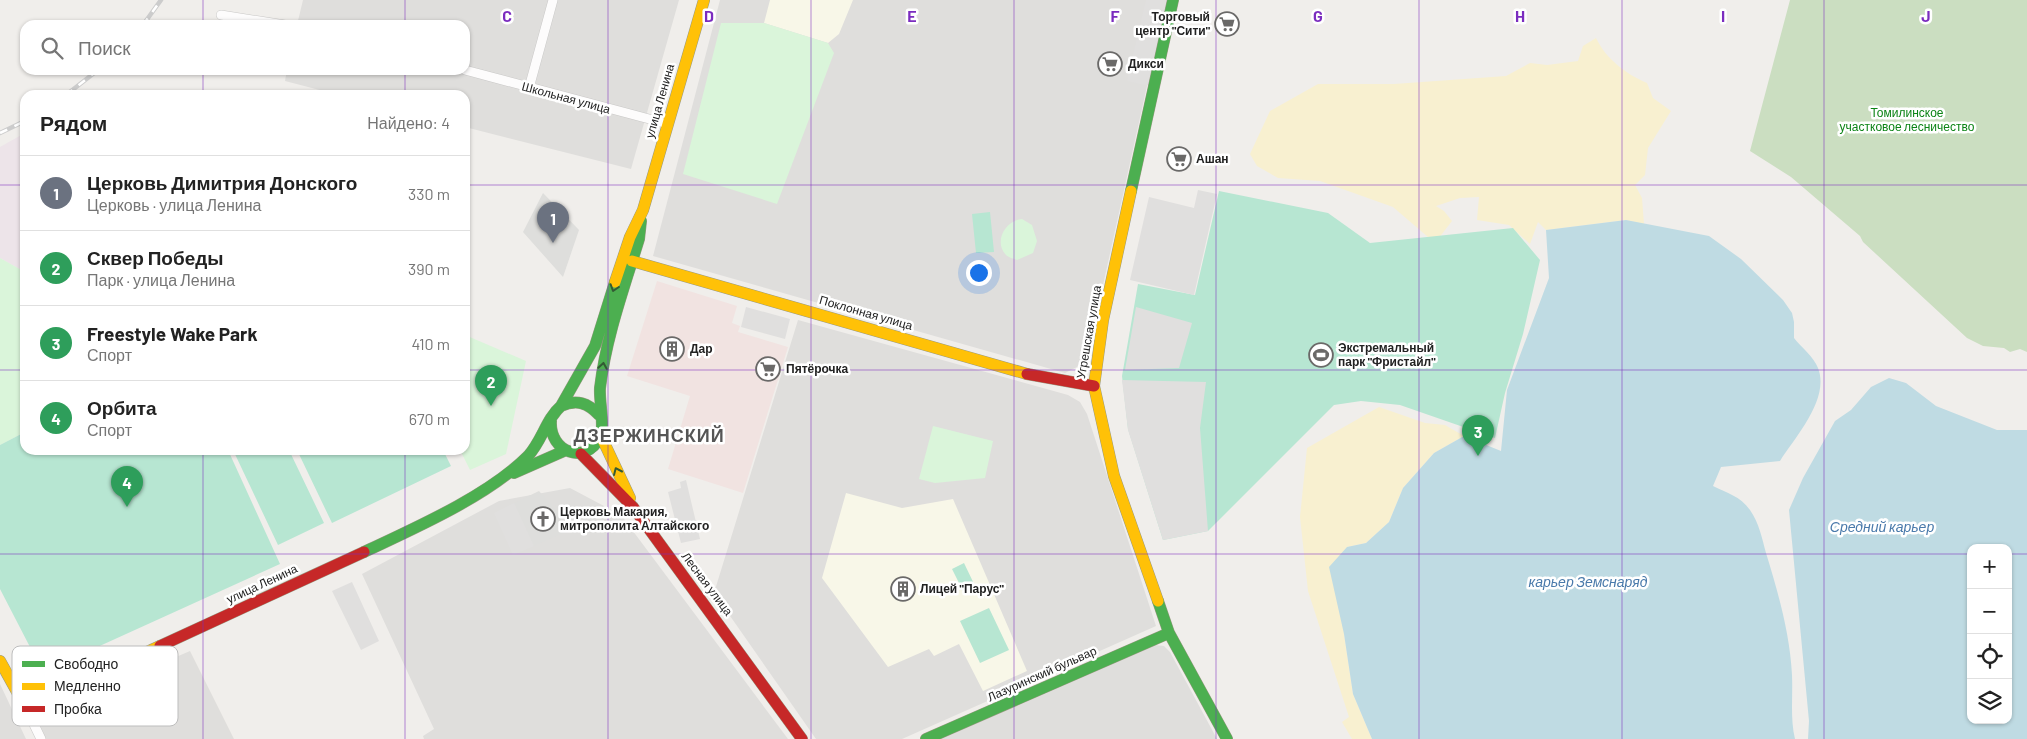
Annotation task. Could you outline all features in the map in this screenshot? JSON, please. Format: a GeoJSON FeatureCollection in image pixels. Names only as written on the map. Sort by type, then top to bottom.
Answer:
{"type":"FeatureCollection","features":[{"type":"Feature","properties":{"kind":"street"},"geometry":{"type":"LineString","coordinates":[[529,88],[553,0]]}},
{"type":"Feature","properties":{"kind":"street","name":"улица Ленина"},"geometry":{"type":"LineString","coordinates":[[633,507],[601,436],[602,426],[599,415],[600,390],[606,349],[639,239],[643,210],[704,0]]}},
{"type":"Feature","properties":{"kind":"street","name":"Угрешская улица"},"geometry":{"type":"LineString","coordinates":[[1174,0],[1103,320],[1094,386],[1114,476],[1168,633],[1227,739]]}},
{"type":"Feature","properties":{"kind":"street"},"geometry":{"type":"LineString","coordinates":[[221,15],[253,20]]}},
{"type":"Feature","properties":{"kind":"street","name":"Школьная улица"},"geometry":{"type":"LineString","coordinates":[[470,71],[668,124]]}},
{"type":"Feature","properties":{"kind":"street","name":"улица Ленина"},"geometry":{"type":"LineString","coordinates":[[506,476],[540,442],[551,418],[561,406],[595,346],[630,237],[643,210]]}},
{"type":"Feature","properties":{"kind":"street","name":"Поклонная улица"},"geometry":{"type":"LineString","coordinates":[[632,260],[1019,371],[1094,386]]}},
{"type":"Feature","properties":{"kind":"street"},"geometry":{"type":"LineString","coordinates":[[561,406],[569,402],[583,402],[592,406],[599,415]]}},
{"type":"Feature","properties":{"kind":"street"},"geometry":{"type":"LineString","coordinates":[[551,418],[552,439],[564,451],[581,454],[597,444],[601,436]]}},
{"type":"Feature","properties":{"kind":"street","name":"улица Ленина"},"geometry":{"type":"LineString","coordinates":[[160,646],[428,522],[506,476],[564,451]]}},
{"type":"Feature","properties":{"kind":"street","name":"Лесная улица"},"geometry":{"type":"LineString","coordinates":[[581,454],[633,507],[802,739]]}},
{"type":"Feature","properties":{"kind":"street","name":"Лазуринский бульвар"},"geometry":{"type":"LineString","coordinates":[[926,739],[1168,633]]}},
{"type":"Feature","properties":{"kind":"street"},"geometry":{"type":"LineString","coordinates":[[0,660],[12,682]]}},
{"type":"Feature","properties":{"kind":"street"},"geometry":{"type":"LineString","coordinates":[[35,726],[41,739]]}},
{"type":"Feature","properties":{"kind":"shaded area"},"geometry":{"type":"Polygon","coordinates":[[[303,0],[679,0],[631,169],[470,128],[470,90],[320,90],[285,81],[286,75],[470,75],[470,20],[298,20],[303,0]]]}},
{"type":"Feature","properties":{"kind":"shaded area"},"geometry":{"type":"Polygon","coordinates":[[[720,0],[1166,0],[1090,344],[1077,367],[1065,373],[653,256],[720,0]]]}},
{"type":"Feature","properties":{"kind":"shaded area"},"geometry":{"type":"Polygon","coordinates":[[[770,0],[853,0],[839,34],[828,43],[764,23],[770,0]]]}},
{"type":"Feature","properties":{"kind":"shaded area"},"geometry":{"type":"Polygon","coordinates":[[[1146,0],[1170,0],[1150,86],[1127,81],[1146,0]]]}},
{"type":"Feature","properties":{"kind":"shaded area"},"geometry":{"type":"Polygon","coordinates":[[[20,136],[20,269],[0,258],[0,147],[20,136]]]}},
{"type":"Feature","properties":{"kind":"shaded area"},"geometry":{"type":"Polygon","coordinates":[[[1198,190],[1217,194],[1194,295],[1130,280],[1149,197],[1194,208],[1198,190]]]}},
{"type":"Feature","properties":{"kind":"shaded area"},"geometry":{"type":"Polygon","coordinates":[[[543,193],[579,230],[563,277],[523,232],[543,193]]]}},
{"type":"Feature","properties":{"kind":"shaded area"},"geometry":{"type":"Polygon","coordinates":[[[657,281],[737,306],[732,323],[740,326],[738,332],[788,347],[743,493],[668,469],[690,396],[627,376],[657,281]]]}},
{"type":"Feature","properties":{"kind":"shaded area"},"geometry":{"type":"Polygon","coordinates":[[[746,307],[790,319],[785,339],[741,327],[746,307]]]}},
{"type":"Feature","properties":{"kind":"shaded area"},"geometry":{"type":"Polygon","coordinates":[[[1136,307],[1192,323],[1179,368],[1125,370],[1136,307]]]}},
{"type":"Feature","properties":{"kind":"shaded area"},"geometry":{"type":"Polygon","coordinates":[[[798,320],[1068,395],[1080,402],[1087,414],[1156,626],[902,739],[816,739],[714,593],[798,320]]]}},
{"type":"Feature","properties":{"kind":"shaded area"},"geometry":{"type":"Polygon","coordinates":[[[1122,380],[1206,382],[1200,428],[1208,531],[1163,540],[1128,430],[1122,380]]]}},
{"type":"Feature","properties":{"kind":"shaded area"},"geometry":{"type":"Polygon","coordinates":[[[686,480],[700,539],[681,543],[668,492],[681,488],[680,482],[686,480]]]}},
{"type":"Feature","properties":{"kind":"shaded area"},"geometry":{"type":"Polygon","coordinates":[[[570,488],[621,515],[788,739],[424,739],[423,736],[434,729],[362,574],[499,501],[570,488]]]}},
{"type":"Feature","properties":{"kind":"shaded area"},"geometry":{"type":"Polygon","coordinates":[[[539,491],[572,529],[534,546],[514,503],[539,491]]]}},
{"type":"Feature","properties":{"kind":"shaded area"},"geometry":{"type":"Polygon","coordinates":[[[846,493],[902,508],[953,499],[1027,671],[983,691],[959,644],[934,656],[929,649],[888,667],[822,578],[846,493]]]}},
{"type":"Feature","properties":{"kind":"shaded area"},"geometry":{"type":"Polygon","coordinates":[[[514,503],[534,546],[513,555],[494,513],[514,503]]]}},
{"type":"Feature","properties":{"kind":"shaded area"},"geometry":{"type":"Polygon","coordinates":[[[352,582],[379,641],[361,650],[332,591],[352,582]]]}},
{"type":"Feature","properties":{"kind":"shaded area"},"geometry":{"type":"Polygon","coordinates":[[[1155,645],[1164,646],[1170,652],[1217,739],[940,739],[1155,645]]]}},
{"type":"Feature","properties":{"kind":"shaded area"},"geometry":{"type":"Polygon","coordinates":[[[190,651],[234,739],[46,739],[40,726],[178,726],[178,656],[190,651]]]}},
{"type":"Feature","properties":{"kind":"shaded area"},"geometry":{"type":"Polygon","coordinates":[[[0,684],[12,709],[12,726],[20,726],[26,739],[0,739],[0,684]]]}},
{"type":"Feature","properties":{"kind":"green space","name":"Томилинское участковое лесничество"},"geometry":{"type":"Polygon","coordinates":[[[1790,0],[2027,0],[2027,352],[2020,349],[2010,352],[2004,348],[1983,346],[1967,338],[1863,242],[1860,236],[1791,177],[1750,151],[1790,0]]]}},
{"type":"Feature","properties":{"kind":"green space"},"geometry":{"type":"Polygon","coordinates":[[[721,23],[764,23],[828,43],[834,53],[777,204],[683,174],[721,23]]]}},
{"type":"Feature","properties":{"kind":"green space","name":"Экстремальный парк \"Фристайл\""},"geometry":{"type":"Polygon","coordinates":[[[1219,191],[1328,213],[1370,243],[1513,228],[1540,260],[1523,334],[1505,393],[1495,438],[1400,405],[1361,401],[1334,405],[1208,531],[1163,540],[1128,429],[1122,376],[1138,284],[1195,295],[1219,191]]]}},
{"type":"Feature","properties":{"kind":"green space"},"geometry":{"type":"Polygon","coordinates":[[[990,212],[994,252],[976,253],[972,214],[990,212]]]}},
{"type":"Feature","properties":{"kind":"green space"},"geometry":{"type":"Polygon","coordinates":[[[1022,219],[1032,225],[1037,241],[1033,253],[1017,260],[1006,255],[1002,249],[1001,238],[1006,227],[1016,220],[1022,219]]]}},
{"type":"Feature","properties":{"kind":"green space"},"geometry":{"type":"Polygon","coordinates":[[[0,258],[20,269],[20,435],[0,445],[0,258]]]}},
{"type":"Feature","properties":{"kind":"green space"},"geometry":{"type":"Polygon","coordinates":[[[470,337],[526,361],[506,454],[470,470],[462,455],[470,455],[470,337]]]}},
{"type":"Feature","properties":{"kind":"green space"},"geometry":{"type":"Polygon","coordinates":[[[933,426],[993,441],[985,478],[935,483],[919,479],[933,426]]]}},
{"type":"Feature","properties":{"kind":"green space"},"geometry":{"type":"Polygon","coordinates":[[[20,435],[20,455],[230,455],[280,564],[100,646],[29,646],[0,589],[0,445],[20,435]]]}},
{"type":"Feature","properties":{"kind":"green space"},"geometry":{"type":"Polygon","coordinates":[[[235,455],[291,455],[324,523],[278,545],[235,455]]]}},
{"type":"Feature","properties":{"kind":"green space"},"geometry":{"type":"Polygon","coordinates":[[[299,455],[446,455],[451,466],[332,523],[299,455]]]}},
{"type":"Feature","properties":{"kind":"green space"},"geometry":{"type":"Polygon","coordinates":[[[964,563],[976,588],[964,593],[952,569],[964,563]]]}},
{"type":"Feature","properties":{"kind":"green space"},"geometry":{"type":"Polygon","coordinates":[[[989,608],[1009,650],[980,663],[960,621],[989,608]]]}},
{"type":"Feature","properties":{"kind":"sand"},"geometry":{"type":"Polygon","coordinates":[[[1596,38],[1605,53],[1617,65],[1647,83],[1653,98],[1671,111],[1648,148],[1645,175],[1635,185],[1642,198],[1644,224],[1626,220],[1546,230],[1538,222],[1530,244],[1509,225],[1477,220],[1479,197],[1460,198],[1436,206],[1444,211],[1452,221],[1435,243],[1393,207],[1320,181],[1278,178],[1257,166],[1250,154],[1270,111],[1318,84],[1394,84],[1506,76],[1530,63],[1547,65],[1578,61],[1583,46],[1596,38]]]}},
{"type":"Feature","properties":{"kind":"sand"},"geometry":{"type":"Polygon","coordinates":[[[1379,407],[1425,423],[1445,425],[1464,436],[1434,453],[1403,488],[1389,522],[1366,543],[1347,547],[1344,634],[1353,694],[1372,739],[1352,739],[1342,722],[1349,717],[1308,591],[1300,517],[1307,448],[1379,407]]]}},
{"type":"Feature","properties":{"kind":"water","name":"карьер Земснаряд"},"geometry":{"type":"Polygon","coordinates":[[[1626,220],[1709,236],[1741,259],[1783,300],[1792,313],[1794,338],[1818,368],[1819,392],[1810,417],[1780,461],[1721,467],[1713,486],[1742,501],[1756,520],[1760,531],[1779,598],[1789,644],[1795,739],[1372,739],[1353,694],[1344,634],[1329,567],[1347,547],[1366,543],[1389,522],[1403,488],[1434,453],[1464,436],[1501,451],[1507,390],[1549,278],[1546,230],[1626,220]]]}},
{"type":"Feature","properties":{"kind":"water","name":"Средний карьер"},"geometry":{"type":"Polygon","coordinates":[[[1889,378],[1906,383],[1936,406],[1997,430],[2027,430],[2027,739],[1808,739],[1809,721],[1789,510],[1803,478],[1835,421],[1851,410],[1871,387],[1889,378]]]}},
{"type":"Feature","properties":{"kind":"railway"},"geometry":{"type":"LineString","coordinates":[[147,20],[161,0]]}},
{"type":"Feature","properties":{"kind":"railway"},"geometry":{"type":"LineString","coordinates":[[72,90],[92,75]]}},
{"type":"Feature","properties":{"kind":"railway"},"geometry":{"type":"LineString","coordinates":[[0,133],[20,123]]}},
{"type":"Feature","properties":{"kind":"traffic: fast"},"geometry":{"type":"LineString","coordinates":[[1131,191],[1173,0]]}},
{"type":"Feature","properties":{"kind":"traffic: fast"},"geometry":{"type":"LineString","coordinates":[[551,421],[552,432],[556,441],[570,452],[586,451],[594,446],[600,437],[602,427],[600,388],[603,369],[616,313],[639,239],[641,221]]}},
{"type":"Feature","properties":{"kind":"traffic: fast"},"geometry":{"type":"LineString","coordinates":[[364,552],[428,522],[472,498],[512,471],[528,456],[537,444],[551,417],[561,406],[595,346],[615,282]]}},
{"type":"Feature","properties":{"kind":"traffic: fast"},"geometry":{"type":"LineString","coordinates":[[561,406],[582,403],[599,415]]}},
{"type":"Feature","properties":{"kind":"traffic: fast"},"geometry":{"type":"LineString","coordinates":[[514,473],[564,451]]}},
{"type":"Feature","properties":{"kind":"traffic: fast"},"geometry":{"type":"LineString","coordinates":[[1158,601],[1169,633],[1227,739]]}},
{"type":"Feature","properties":{"kind":"traffic: fast"},"geometry":{"type":"LineString","coordinates":[[926,739],[1169,633]]}},
{"type":"Feature","properties":{"kind":"traffic: slow"},"geometry":{"type":"LineString","coordinates":[[615,282],[630,237],[643,210],[704,0]]}},
{"type":"Feature","properties":{"kind":"traffic: slow"},"geometry":{"type":"LineString","coordinates":[[1131,191],[1103,320],[1094,386],[1114,476],[1158,601]]}},
{"type":"Feature","properties":{"kind":"traffic: slow"},"geometry":{"type":"LineString","coordinates":[[632,261],[1027,374]]}},
{"type":"Feature","properties":{"kind":"traffic: slow"},"geometry":{"type":"LineString","coordinates":[[601,436],[630,498]]}},
{"type":"Feature","properties":{"kind":"traffic: slow"},"geometry":{"type":"LineString","coordinates":[[0,661],[12,683]]}},
{"type":"Feature","properties":{"kind":"traffic: jam"},"geometry":{"type":"LineString","coordinates":[[1027,374],[1094,386]]}},
{"type":"Feature","properties":{"kind":"traffic: jam"},"geometry":{"type":"LineString","coordinates":[[581,454],[633,507],[802,739]]}},
{"type":"Feature","properties":{"kind":"traffic: jam"},"geometry":{"type":"LineString","coordinates":[[160,646],[364,552]]}},
{"type":"Feature","properties":{"kind":"place","name":"Торговый центр \"Сити\""},"geometry":{"type":"Point","coordinates":[1227,24]}},
{"type":"Feature","properties":{"kind":"place","name":"Дикси"},"geometry":{"type":"Point","coordinates":[1110,64]}},
{"type":"Feature","properties":{"kind":"place","name":"Ашан"},"geometry":{"type":"Point","coordinates":[1179,159]}},
{"type":"Feature","properties":{"kind":"place","name":"Церковь Димитрия Донского"},"geometry":{"type":"Point","coordinates":[553,243]}},
{"type":"Feature","properties":{"kind":"place","name":"Дар"},"geometry":{"type":"Point","coordinates":[672,349]}},
{"type":"Feature","properties":{"kind":"place","name":"Экстремальный парк \"Фристайл\""},"geometry":{"type":"Point","coordinates":[1321,355]}},
{"type":"Feature","properties":{"kind":"place","name":"Пятёрочка"},"geometry":{"type":"Point","coordinates":[768,369]}},
{"type":"Feature","properties":{"kind":"place","name":"Сквер Победы"},"geometry":{"type":"Point","coordinates":[491,406]}},
{"type":"Feature","properties":{"kind":"place","name":"Freestyle Wake Park"},"geometry":{"type":"Point","coordinates":[1478,456]}},
{"type":"Feature","properties":{"kind":"place","name":"Орбита"},"geometry":{"type":"Point","coordinates":[127,507]}},
{"type":"Feature","properties":{"kind":"place","name":"Церковь Макария, митрополита Алтайского"},"geometry":{"type":"Point","coordinates":[543,519]}},
{"type":"Feature","properties":{"kind":"place","name":"Лицей \"Парус\""},"geometry":{"type":"Point","coordinates":[903,589]}},
{"type":"Feature","properties":{"kind":"district","name":"ДЗЕРЖИНСКИЙ"},"geometry":{"type":"Point","coordinates":[649,436]}}]}
